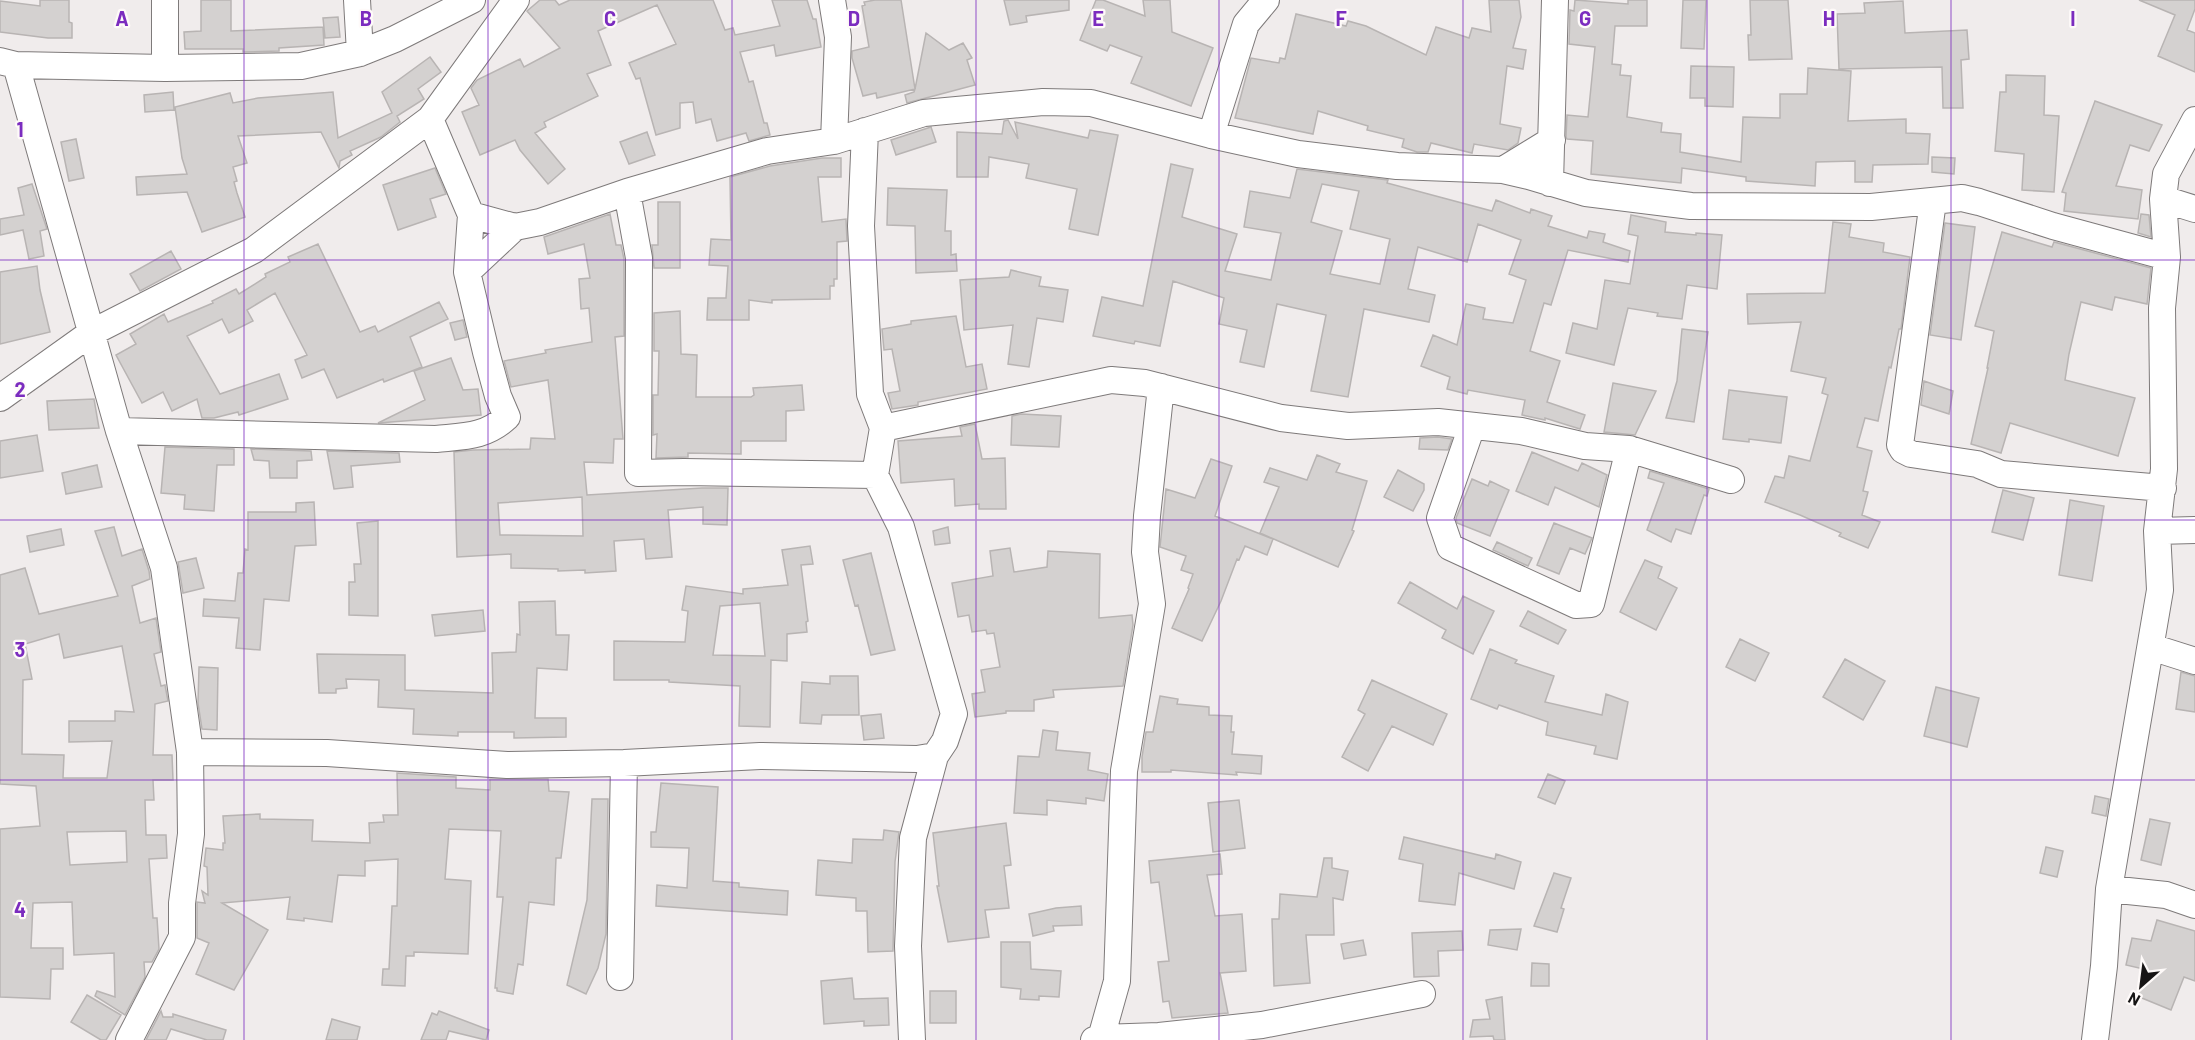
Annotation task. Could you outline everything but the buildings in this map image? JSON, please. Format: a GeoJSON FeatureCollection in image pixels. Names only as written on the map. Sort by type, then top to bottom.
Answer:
{"type":"FeatureCollection","features":[{"type":"Feature","properties":{"kind":"street"},"geometry":{"type":"LineString","coordinates":[[165,0],[165,68]]}},
{"type":"Feature","properties":{"kind":"street"},"geometry":{"type":"LineString","coordinates":[[357,0],[360,53]]}},
{"type":"Feature","properties":{"kind":"street"},"geometry":{"type":"LineString","coordinates":[[129,1040],[182,937],[182,903],[191,834],[190,752],[164,568],[119,431],[92,333],[8,63],[165,68],[301,66],[360,53],[395,39],[472,0]]}},
{"type":"Feature","properties":{"kind":"street"},"geometry":{"type":"LineString","coordinates":[[0,398],[92,333],[254,250],[430,119],[516,0]]}},
{"type":"Feature","properties":{"kind":"street"},"geometry":{"type":"LineString","coordinates":[[832,0],[838,38],[834,141]]}},
{"type":"Feature","properties":{"kind":"street"},"geometry":{"type":"LineString","coordinates":[[1211,135],[1246,24],[1266,0]]}},
{"type":"Feature","properties":{"kind":"street"},"geometry":{"type":"LineString","coordinates":[[1550,183],[1555,0]]}},
{"type":"Feature","properties":{"kind":"street"},"geometry":{"type":"LineString","coordinates":[[471,215],[515,227],[540,222],[627,192],[767,151],[834,141],[924,113],[1043,102],[1091,103],[1211,135],[1298,154],[1397,166],[1503,170],[1586,193],[1690,206],[1871,207],[1962,198],[2167,257]]}},
{"type":"Feature","properties":{"kind":"street"},"geometry":{"type":"LineString","coordinates":[[119,431],[436,439],[467,436],[494,429],[507,417],[498,396],[467,272],[471,215],[430,119]]}},
{"type":"Feature","properties":{"kind":"street"},"geometry":{"type":"LineString","coordinates":[[2095,1040],[2104,966],[2109,889],[2160,590],[2157,531],[2163,488],[2162,308],[2167,257],[2163,199],[2166,174],[2195,120]]}},
{"type":"Feature","properties":{"kind":"street"},"geometry":{"type":"LineString","coordinates":[[865,131],[861,226],[870,394],[883,428],[875,475],[901,527],[954,714],[945,741],[935,756],[913,838],[908,946],[912,1040]]}},
{"type":"Feature","properties":{"kind":"street"},"geometry":{"type":"LineString","coordinates":[[1503,170],[1552,140]]}},
{"type":"Feature","properties":{"kind":"street"},"geometry":{"type":"LineString","coordinates":[[627,192],[639,258],[638,473],[875,475]]}},
{"type":"Feature","properties":{"kind":"street"},"geometry":{"type":"LineString","coordinates":[[2163,199],[2195,210]]}},
{"type":"Feature","properties":{"kind":"street"},"geometry":{"type":"LineString","coordinates":[[1933,201],[1900,445],[1903,450],[1911,454],[1977,464],[2001,474],[2163,488]]}},
{"type":"Feature","properties":{"kind":"street"},"geometry":{"type":"LineString","coordinates":[[467,272],[515,227]]}},
{"type":"Feature","properties":{"kind":"street"},"geometry":{"type":"LineString","coordinates":[[883,428],[1111,380],[1144,383],[1281,418],[1348,426],[1438,422],[1521,431],[1585,446],[1629,449],[1731,480]]}},
{"type":"Feature","properties":{"kind":"street"},"geometry":{"type":"LineString","coordinates":[[1161,387],[1146,525],[1145,552],[1152,604],[1124,771],[1117,981],[1098,1039],[1159,1036],[1262,1025],[1422,994]]}},
{"type":"Feature","properties":{"kind":"street"},"geometry":{"type":"LineString","coordinates":[[1472,426],[1440,518],[1450,548],[1576,604],[1591,604],[1629,449]]}},
{"type":"Feature","properties":{"kind":"street"},"geometry":{"type":"LineString","coordinates":[[2157,531],[2195,530]]}},
{"type":"Feature","properties":{"kind":"street"},"geometry":{"type":"LineString","coordinates":[[2151,647],[2195,661]]}},
{"type":"Feature","properties":{"kind":"street"},"geometry":{"type":"LineString","coordinates":[[190,752],[327,753],[507,765],[624,763],[760,756],[917,759],[935,756]]}},
{"type":"Feature","properties":{"kind":"street"},"geometry":{"type":"LineString","coordinates":[[620,977],[624,763]]}},
{"type":"Feature","properties":{"kind":"street"},"geometry":{"type":"LineString","coordinates":[[2109,889],[2166,895],[2195,905]]}}]}
